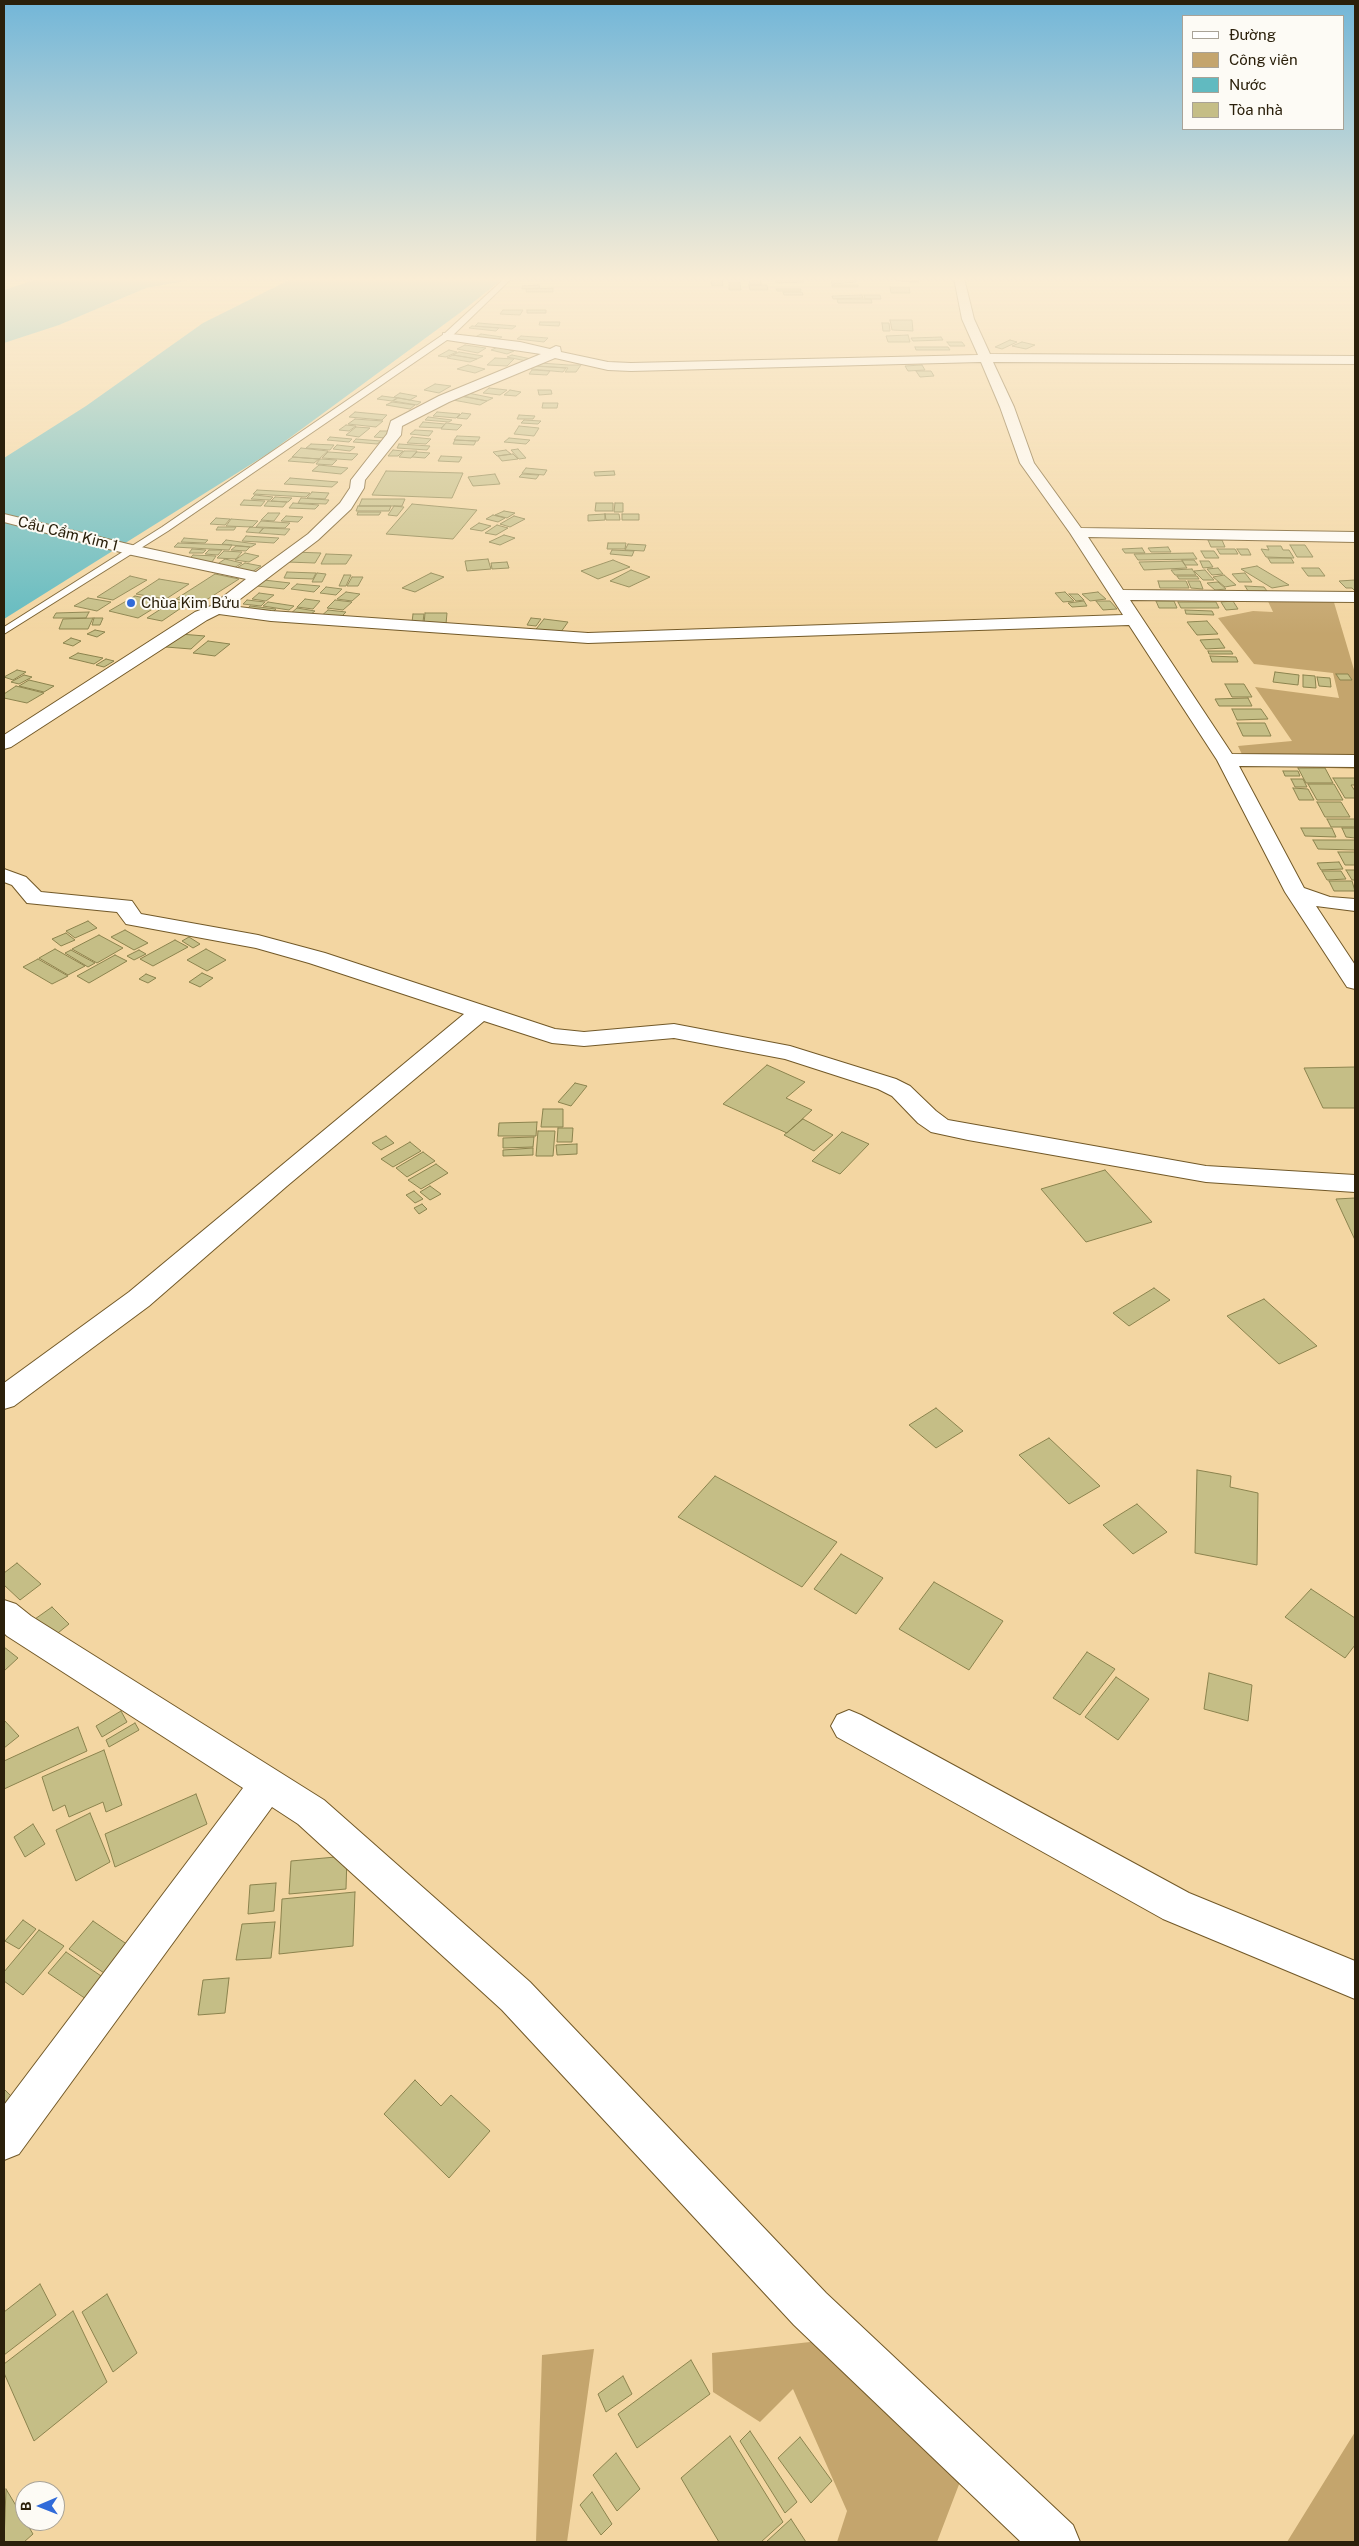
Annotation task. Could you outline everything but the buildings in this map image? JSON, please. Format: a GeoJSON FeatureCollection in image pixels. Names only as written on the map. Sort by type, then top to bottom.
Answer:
{"type":"FeatureCollection","features":[{"type":"Feature","properties":{"kind":"street"},"geometry":{"type":"LineString","coordinates":[[4,743],[201,616],[217,609],[313,537],[346,506],[357,488],[358,480],[394,435],[396,424],[450,397]]}},
{"type":"Feature","properties":{"kind":"street"},"geometry":{"type":"LineString","coordinates":[[1003,397],[1027,463],[1077,532],[1226,760],[1296,892],[1355,982]]}},
{"type":"Feature","properties":{"kind":"street","name":"Cầu Cẩm Kim 1"},"geometry":{"type":"LineString","coordinates":[[4,518],[132,550],[257,578]]}},
{"type":"Feature","properties":{"kind":"street"},"geometry":{"type":"LineString","coordinates":[[1077,532],[1355,537]]}},
{"type":"Feature","properties":{"kind":"street"},"geometry":{"type":"LineString","coordinates":[[1117,595],[1355,596]]}},
{"type":"Feature","properties":{"kind":"street"},"geometry":{"type":"LineString","coordinates":[[217,609],[290,617],[588,638],[668,637],[891,627],[1134,620]]}},
{"type":"Feature","properties":{"kind":"street"},"geometry":{"type":"LineString","coordinates":[[1226,760],[1355,760]]}},
{"type":"Feature","properties":{"kind":"street"},"geometry":{"type":"LineString","coordinates":[[4,875],[19,881],[35,898],[124,906],[134,919],[275,946],[552,1036],[568,1039],[674,1031],[790,1053],[887,1084],[900,1091],[940,1126],[1206,1174],[1355,1184]]}},
{"type":"Feature","properties":{"kind":"street"},"geometry":{"type":"LineString","coordinates":[[1296,892],[1327,903],[1355,904]]}},
{"type":"Feature","properties":{"kind":"street"},"geometry":{"type":"LineString","coordinates":[[4,1398],[139,1299],[278,1180],[481,1012]]}},
{"type":"Feature","properties":{"kind":"street"},"geometry":{"type":"LineString","coordinates":[[4,1614],[19,1626],[311,1812],[516,1996],[810,2309],[1056,2542]]}},
{"type":"Feature","properties":{"kind":"street"},"geometry":{"type":"LineString","coordinates":[[850,1726],[1176,1906],[1355,1980]]}},
{"type":"Feature","properties":{"kind":"street"},"geometry":{"type":"LineString","coordinates":[[4,2139],[267,1784]]}},
{"type":"Feature","properties":{"kind":"lane"},"geometry":{"type":"LineString","coordinates":[[4,630],[132,550],[358,397]]}},
{"type":"Feature","properties":{"kind":"green space"},"geometry":{"type":"Polygon","coordinates":[[[1266,597],[1333,599],[1355,673],[1355,769],[1247,765],[1238,746],[1292,741],[1255,687],[1339,698],[1333,673],[1254,664],[1218,618],[1253,611],[1273,612],[1266,597]]]}},
{"type":"Feature","properties":{"kind":"green space"},"geometry":{"type":"Polygon","coordinates":[[[819,2341],[963,2474],[937,2542],[837,2542],[847,2511],[793,2389],[760,2422],[713,2392],[712,2353],[819,2341]]]}},
{"type":"Feature","properties":{"kind":"green space"},"geometry":{"type":"Polygon","coordinates":[[[594,2349],[567,2542],[536,2542],[542,2355],[594,2349]]]}},
{"type":"Feature","properties":{"kind":"green space"},"geometry":{"type":"Polygon","coordinates":[[[1355,2432],[1355,2542],[1287,2542],[1355,2432]]]}},
{"type":"Feature","properties":{"kind":"water"},"geometry":{"type":"Polygon","coordinates":[[[99,397],[346,397],[269,453],[4,619],[4,458],[99,397]]]}},
{"type":"Feature","properties":{"kind":"place","name":"Chùa Kim Bửu"},"geometry":{"type":"Point","coordinates":[131,603]}}]}
